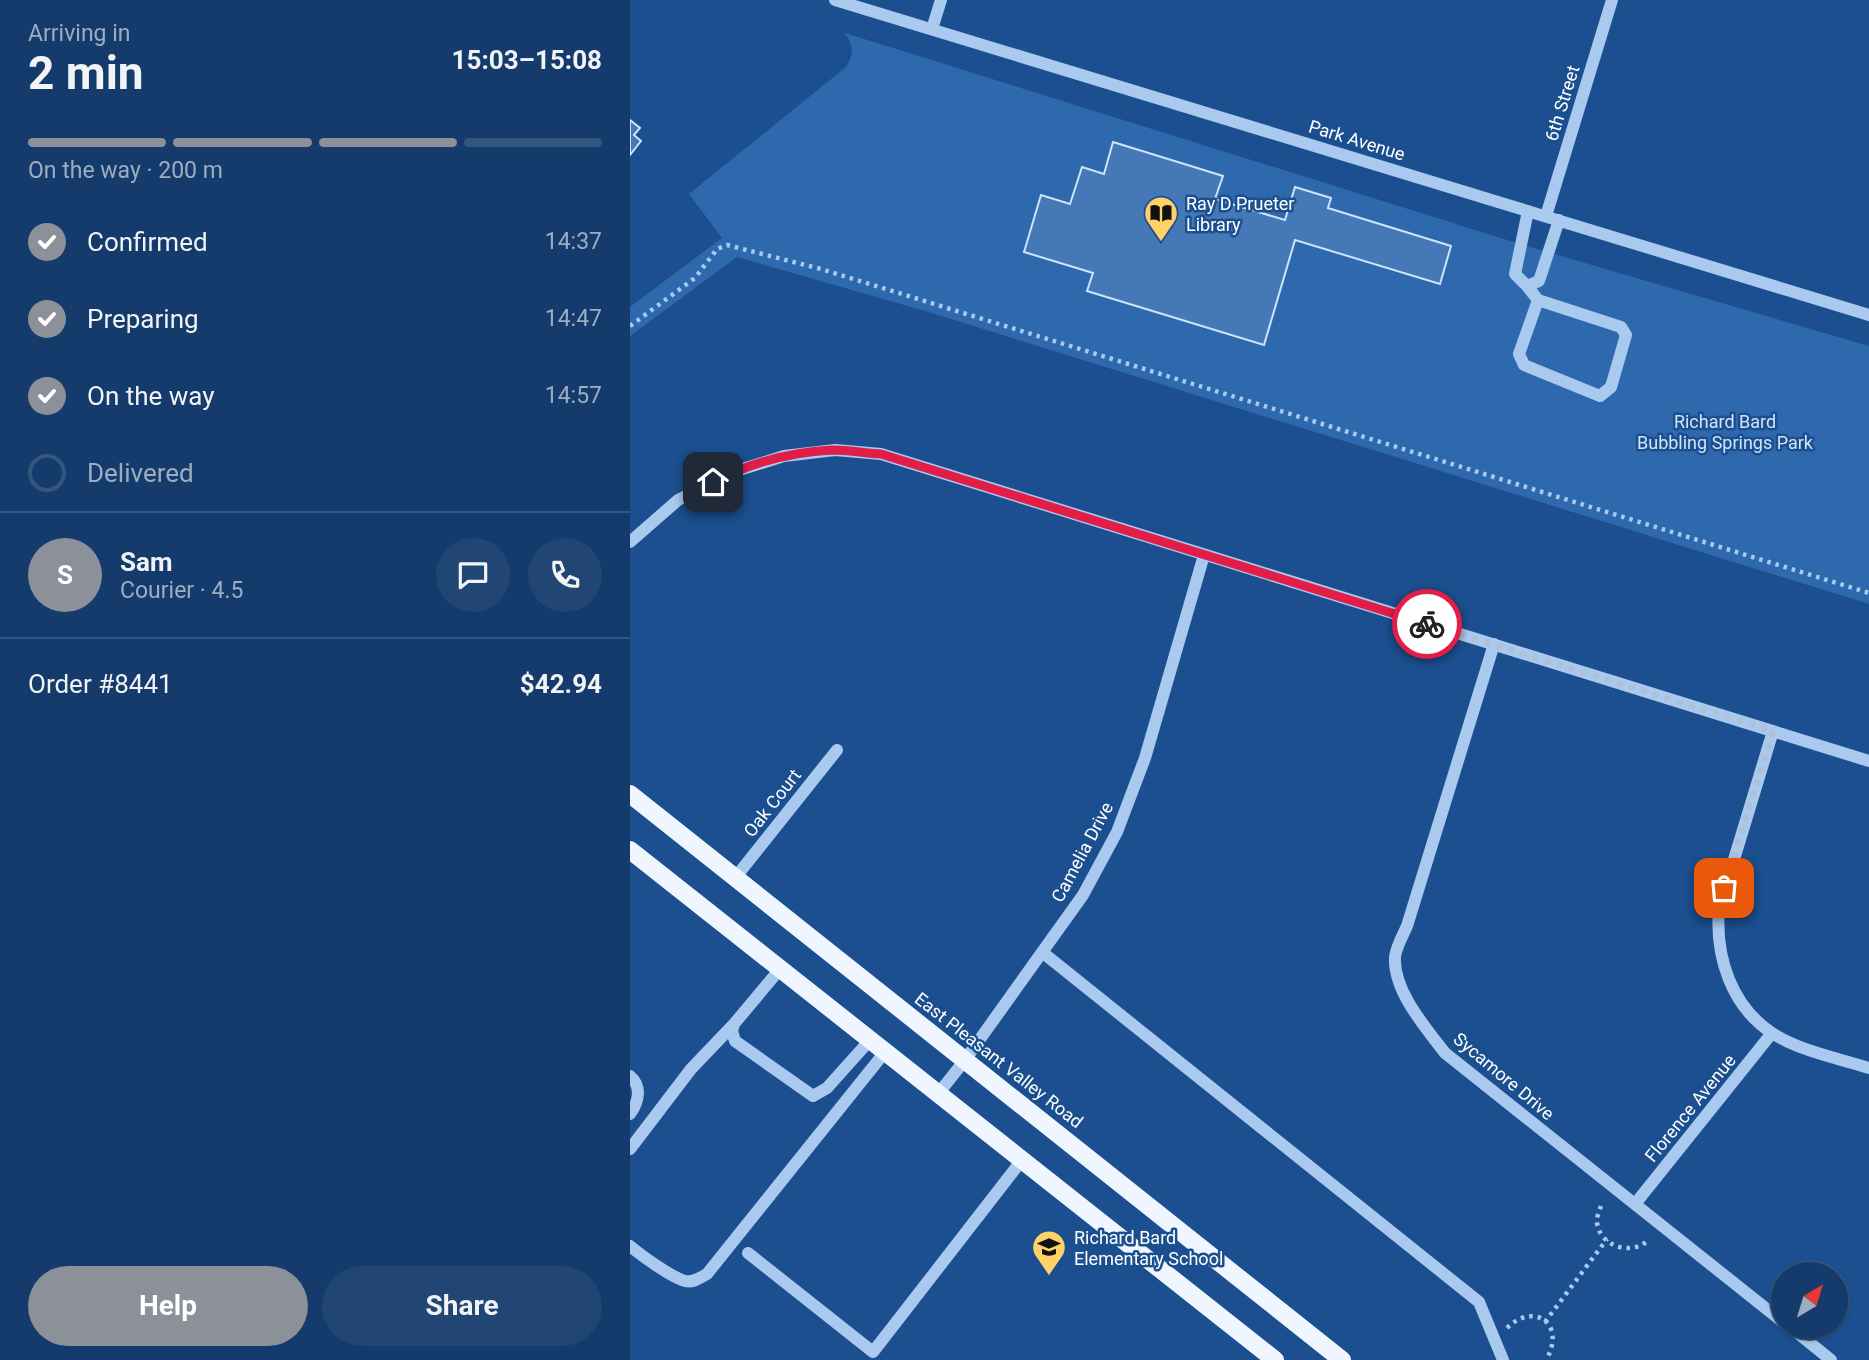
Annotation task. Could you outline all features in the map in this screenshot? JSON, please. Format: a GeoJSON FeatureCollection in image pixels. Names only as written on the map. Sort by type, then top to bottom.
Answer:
{"type":"FeatureCollection","features":[{"type":"Feature","properties":{"kind":"main road","name":"East Pleasant Valley Road"},"geometry":{"type":"LineString","coordinates":[[630,794],[1342,1360]]}},
{"type":"Feature","properties":{"kind":"main road"},"geometry":{"type":"LineString","coordinates":[[630,850],[1275,1360]]}},
{"type":"Feature","properties":{"kind":"street","name":"Park Avenue"},"geometry":{"type":"LineString","coordinates":[[835,0],[1869,315]]}},
{"type":"Feature","properties":{"kind":"street"},"geometry":{"type":"LineString","coordinates":[[932,29],[941,0]]}},
{"type":"Feature","properties":{"kind":"street","name":"6th Street"},"geometry":{"type":"LineString","coordinates":[[1546,216],[1612,0]]}},
{"type":"Feature","properties":{"kind":"street"},"geometry":{"type":"LineString","coordinates":[[1528,211],[1515,274],[1538,300],[1622,327],[1626,335],[1611,387],[1600,396],[1524,365],[1519,354],[1538,300]]}},
{"type":"Feature","properties":{"kind":"street"},"geometry":{"type":"LineString","coordinates":[[1527,286],[1539,281],[1559,220]]}},
{"type":"Feature","properties":{"kind":"street"},"geometry":{"type":"LineString","coordinates":[[630,542],[678,500],[730,473],[784,456],[835,450],[881,454],[1869,761]]}},
{"type":"Feature","properties":{"kind":"street","name":"Camelia Drive"},"geometry":{"type":"LineString","coordinates":[[938,1094],[1083,895],[1117,832],[1145,758],[1203,555]]}},
{"type":"Feature","properties":{"kind":"street","name":"Sycamore Drive"},"geometry":{"type":"LineString","coordinates":[[1494,645],[1395,957],[1400,982],[1409,1005],[1445,1053],[1771,1312]]}},
{"type":"Feature","properties":{"kind":"street"},"geometry":{"type":"LineString","coordinates":[[1773,731],[1724,888],[1717,931],[1720,952],[1733,988],[1744,1006],[1772,1033],[1810,1050],[1869,1068]]}},
{"type":"Feature","properties":{"kind":"street","name":"Oak Court"},"geometry":{"type":"LineString","coordinates":[[736,878],[837,750]]}},
{"type":"Feature","properties":{"kind":"street"},"geometry":{"type":"LineString","coordinates":[[1042,952],[1479,1302],[1503,1360]]}},
{"type":"Feature","properties":{"kind":"street"},"geometry":{"type":"LineString","coordinates":[[630,1149],[691,1069],[734,1024],[780,969]]}},
{"type":"Feature","properties":{"kind":"street"},"geometry":{"type":"LineString","coordinates":[[734,1024],[734,1041],[813,1096],[827,1088],[870,1040]]}},
{"type":"Feature","properties":{"kind":"street","name":"Florence Avenue"},"geometry":{"type":"LineString","coordinates":[[1635,1204],[1772,1033]]}},
{"type":"Feature","properties":{"kind":"street"},"geometry":{"type":"LineString","coordinates":[[630,1246],[686,1281],[707,1275],[885,1052]]}},
{"type":"Feature","properties":{"kind":"street"},"geometry":{"type":"LineString","coordinates":[[630,1076],[635,1080],[638,1089],[635,1107],[630,1114]]}},
{"type":"Feature","properties":{"kind":"street"},"geometry":{"type":"LineString","coordinates":[[873,1352],[1022,1160]]}},
{"type":"Feature","properties":{"kind":"street"},"geometry":{"type":"LineString","coordinates":[[748,1253],[884,1360]]}},
{"type":"Feature","properties":{"kind":"street"},"geometry":{"type":"LineString","coordinates":[[1805,1339],[1831,1360]]}},
{"type":"Feature","properties":{"kind":"path"},"geometry":{"type":"LineString","coordinates":[[630,326],[695,278],[717,249],[727,245],[821,269],[1869,593]]}},
{"type":"Feature","properties":{"kind":"path"},"geometry":{"type":"LineString","coordinates":[[1601,1206],[1597,1222],[1601,1233],[1607,1239],[1625,1250],[1635,1249],[1647,1241]]}},
{"type":"Feature","properties":{"kind":"path"},"geometry":{"type":"LineString","coordinates":[[1545,1322],[1607,1239]]}},
{"type":"Feature","properties":{"kind":"path"},"geometry":{"type":"LineString","coordinates":[[1494,1341],[1519,1318],[1529,1315],[1545,1322],[1554,1333],[1555,1343],[1546,1360]]}},
{"type":"Feature","properties":{"kind":"green space","name":"Richard Bard Bubbling Springs Park"},"geometry":{"type":"Polygon","coordinates":[[[845,33],[1520,244],[1869,346],[1869,604],[925,311],[737,257],[630,336],[630,307],[722,238],[689,194],[846,67],[852,50],[845,33]]]}},
{"type":"Feature","properties":{"kind":"building"},"geometry":{"type":"Polygon","coordinates":[[[630,120],[640,128],[634,135],[641,141],[630,155],[630,120]]]}},
{"type":"Feature","properties":{"kind":"building","name":"Ray D Prueter Library"},"geometry":{"type":"Polygon","coordinates":[[[1113,142],[1223,176],[1215,199],[1285,220],[1295,187],[1331,198],[1328,208],[1451,246],[1440,284],[1295,240],[1264,345],[1087,291],[1093,273],[1024,252],[1041,195],[1070,204],[1082,167],[1104,174],[1113,142]]]}},
{"type":"Feature","properties":{"kind":"way so far"},"geometry":{"type":"LineString","coordinates":[[1427,624],[1773,731],[1724,888]]}},
{"type":"Feature","properties":{"kind":"place","name":"Ray D Prueter Library"},"geometry":{"type":"Point","coordinates":[1161,243]}},
{"type":"Feature","properties":{"kind":"place","name":"Richard Bard Elementary School"},"geometry":{"type":"Point","coordinates":[1049,1277]}},
{"type":"Feature","properties":{"kind":"route"},"geometry":{"type":"LineString","coordinates":[[713,482],[730,473],[784,456],[835,450],[881,454],[1427,624]]}}]}
